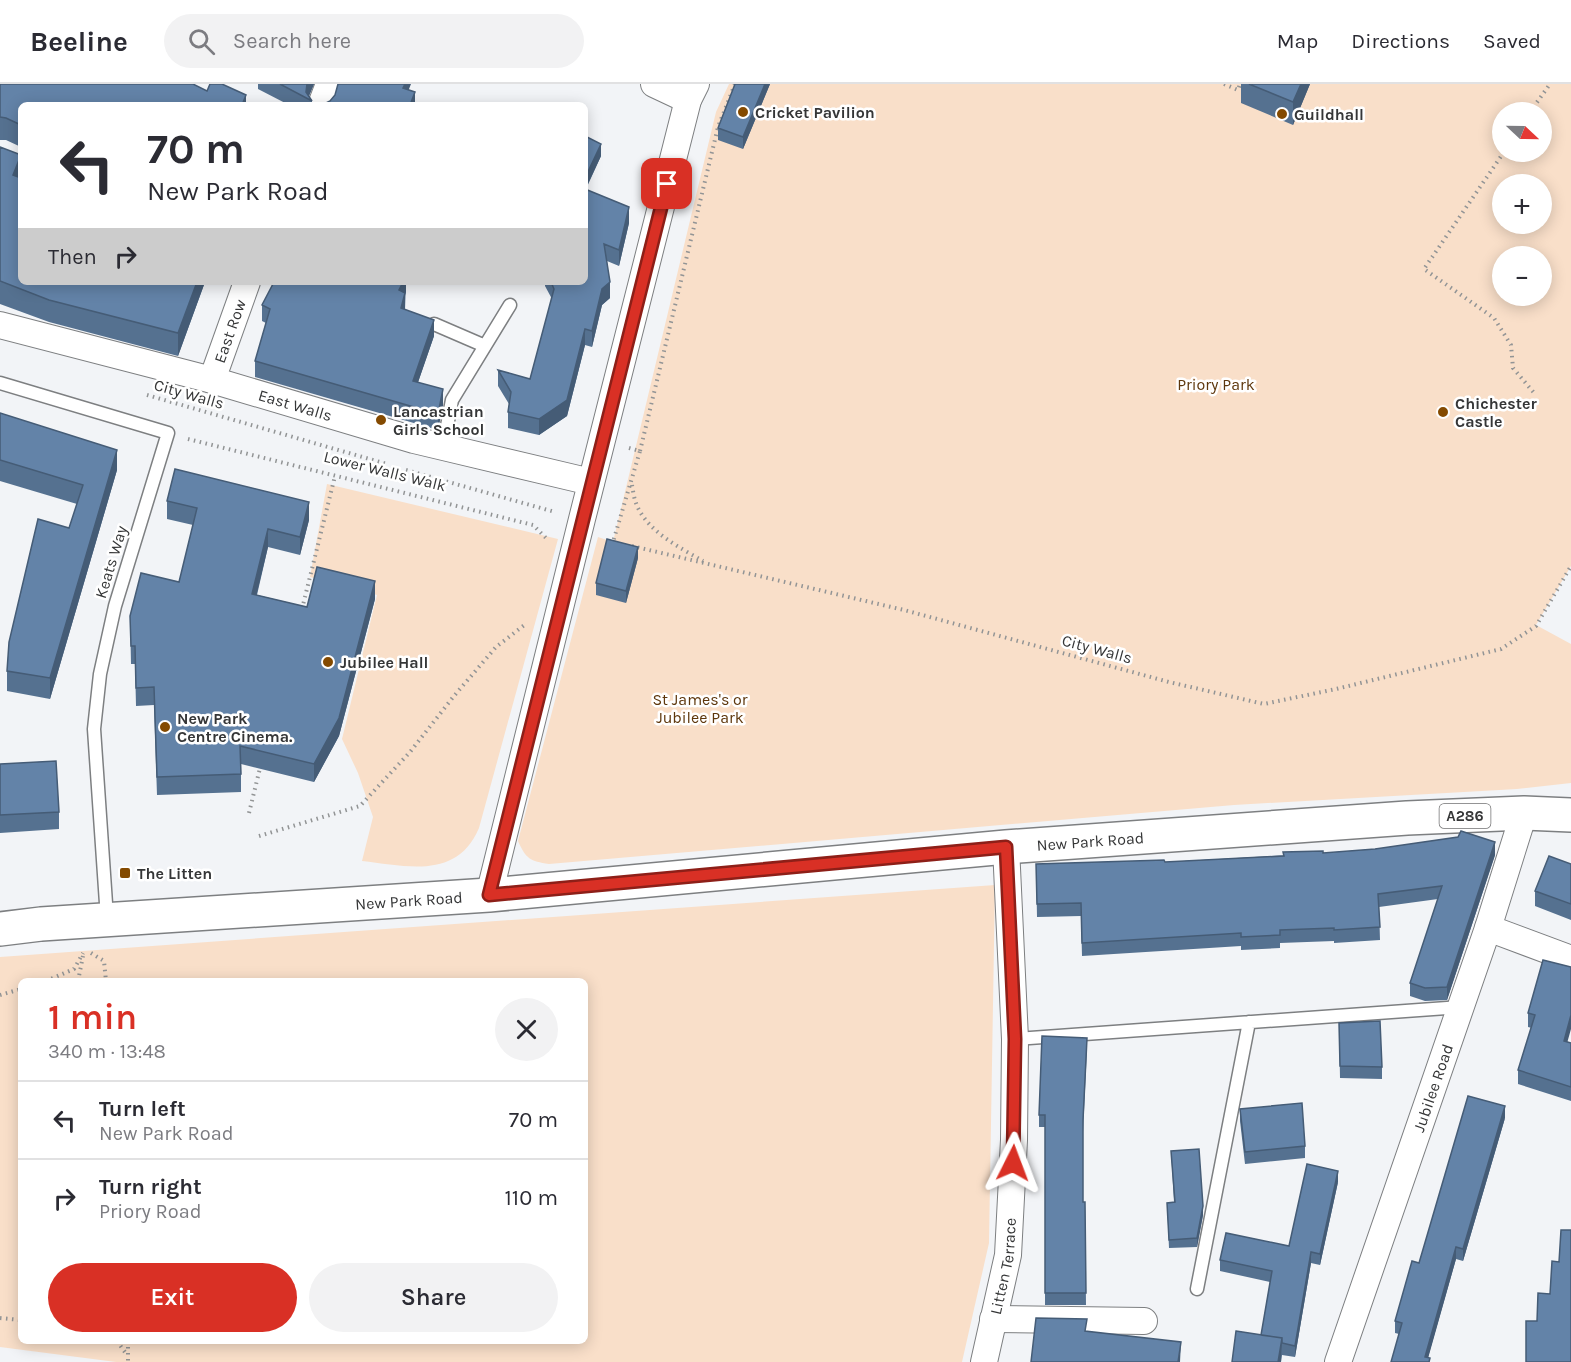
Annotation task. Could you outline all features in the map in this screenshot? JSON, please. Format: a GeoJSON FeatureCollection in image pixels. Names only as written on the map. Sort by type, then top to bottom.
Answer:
{"type":"FeatureCollection","features":[{"type":"Feature","properties":{"kind":"main road","name":"New Park Road"},"geometry":{"type":"LineString","coordinates":[[0,929],[41,924],[489,895],[1006,847],[1407,818],[1524,813],[1571,815]]}},
{"type":"Feature","properties":{"kind":"street"},"geometry":{"type":"LineString","coordinates":[[322,102],[329,84]]}},
{"type":"Feature","properties":{"kind":"street"},"geometry":{"type":"LineString","coordinates":[[489,895],[591,482],[692,92],[654,84]]}},
{"type":"Feature","properties":{"kind":"street","name":"East Row"},"geometry":{"type":"LineString","coordinates":[[212,380],[246,285]]}},
{"type":"Feature","properties":{"kind":"street","name":"East Walls"},"geometry":{"type":"LineString","coordinates":[[0,325],[212,380],[393,434],[591,482]]}},
{"type":"Feature","properties":{"kind":"street","name":"Jubilee Road"},"geometry":{"type":"LineString","coordinates":[[1338,1362],[1488,928],[1524,813]]}},
{"type":"Feature","properties":{"kind":"street","name":"Litten Terrace"},"geometry":{"type":"LineString","coordinates":[[984,1362],[1008,1255],[1014,1140],[1015,1039],[1006,847]]}},
{"type":"Feature","properties":{"kind":"street"},"geometry":{"type":"LineString","coordinates":[[1488,928],[1571,958]]}},
{"type":"Feature","properties":{"kind":"street"},"geometry":{"type":"LineString","coordinates":[[993,1319],[1144,1321]]}},
{"type":"Feature","properties":{"kind":"lane"},"geometry":{"type":"LineString","coordinates":[[443,447],[452,400],[510,305]]}},
{"type":"Feature","properties":{"kind":"lane"},"geometry":{"type":"LineString","coordinates":[[434,324],[485,346]]}},
{"type":"Feature","properties":{"kind":"lane","name":"Keats Way"},"geometry":{"type":"LineString","coordinates":[[0,383],[168,433],[115,606],[100,674],[94,729],[107,921]]}},
{"type":"Feature","properties":{"kind":"lane"},"geometry":{"type":"LineString","coordinates":[[1015,1039],[1461,1007]]}},
{"type":"Feature","properties":{"kind":"lane"},"geometry":{"type":"LineString","coordinates":[[1197,1289],[1249,1022]]}},
{"type":"Feature","properties":{"kind":"path"},"geometry":{"type":"LineString","coordinates":[[707,563],[661,535],[644,518],[636,503],[631,481],[718,127],[735,84]]}},
{"type":"Feature","properties":{"kind":"path"},"geometry":{"type":"LineString","coordinates":[[1224,84],[1238,90],[1240,84]]}},
{"type":"Feature","properties":{"kind":"path"},"geometry":{"type":"LineString","coordinates":[[1537,102],[1550,84]]}},
{"type":"Feature","properties":{"kind":"path"},"geometry":{"type":"LineString","coordinates":[[1497,162],[1424,269],[1494,318],[1512,345],[1513,368],[1534,394]]}},
{"type":"Feature","properties":{"kind":"path","name":"City Walls"},"geometry":{"type":"LineString","coordinates":[[138,393],[394,466]]}},
{"type":"Feature","properties":{"kind":"path","name":"Lower Walls Walk"},"geometry":{"type":"LineString","coordinates":[[185,438],[533,525],[572,562]]}},
{"type":"Feature","properties":{"kind":"path"},"geometry":{"type":"LineString","coordinates":[[602,441],[640,451]]}},
{"type":"Feature","properties":{"kind":"path"},"geometry":{"type":"LineString","coordinates":[[406,470],[544,510]]}},
{"type":"Feature","properties":{"kind":"path"},"geometry":{"type":"LineString","coordinates":[[301,610],[335,476]]}},
{"type":"Feature","properties":{"kind":"path","name":"City Walls"},"geometry":{"type":"LineString","coordinates":[[631,481],[613,542],[904,609],[1169,682],[1264,704],[1336,690],[1501,649],[1536,626],[1571,566]]}},
{"type":"Feature","properties":{"kind":"path"},"geometry":{"type":"LineString","coordinates":[[259,836],[360,806],[410,752],[496,647],[564,595]]}},
{"type":"Feature","properties":{"kind":"path"},"geometry":{"type":"LineString","coordinates":[[249,813],[263,757]]}},
{"type":"Feature","properties":{"kind":"path"},"geometry":{"type":"LineString","coordinates":[[53,978],[74,969],[85,949],[79,978]]}},
{"type":"Feature","properties":{"kind":"path"},"geometry":{"type":"LineString","coordinates":[[0,995],[18,990]]}},
{"type":"Feature","properties":{"kind":"path"},"geometry":{"type":"LineString","coordinates":[[0,1318],[18,1320]]}},
{"type":"Feature","properties":{"kind":"path"},"geometry":{"type":"LineString","coordinates":[[119,1344],[128,1359]]}},
{"type":"Feature","properties":{"kind":"green space","name":"Priory Park"},"geometry":{"type":"Polygon","coordinates":[[[729,84],[1571,84],[1571,566],[1536,625],[1571,644],[1571,783],[1517,789],[1234,805],[549,864],[537,862],[529,858],[518,841],[598,537],[613,542],[716,112],[729,84]]]}},
{"type":"Feature","properties":{"kind":"green space"},"geometry":{"type":"Polygon","coordinates":[[[327,484],[558,539],[479,828],[470,845],[458,856],[444,863],[413,866],[362,861],[373,817],[358,773],[342,739],[377,595],[310,577],[327,484]]]}},
{"type":"Feature","properties":{"kind":"green space"},"geometry":{"type":"Polygon","coordinates":[[[995,885],[989,1243],[962,1362],[116,1362],[0,1347],[0,957],[995,885]]]}},
{"type":"Feature","properties":{"kind":"building"},"geometry":{"type":"Polygon","coordinates":[[[0,84],[193,84],[207,91],[210,84],[222,84],[246,95],[243,102],[18,102],[18,124],[0,117],[0,84]]]}},
{"type":"Feature","properties":{"kind":"building"},"geometry":{"type":"Polygon","coordinates":[[[280,84],[307,84],[306,92],[312,101],[280,84]]]}},
{"type":"Feature","properties":{"kind":"building"},"geometry":{"type":"Polygon","coordinates":[[[338,84],[405,84],[403,88],[415,92],[411,102],[328,102],[335,95],[338,84]]]}},
{"type":"Feature","properties":{"kind":"building","name":"Cricket Pavilion"},"geometry":{"type":"Polygon","coordinates":[[[735,84],[765,84],[743,137],[718,128],[735,84]]]}},
{"type":"Feature","properties":{"kind":"building"},"geometry":{"type":"Polygon","coordinates":[[[1249,84],[1301,84],[1293,102],[1249,84]]]}},
{"type":"Feature","properties":{"kind":"building"},"geometry":{"type":"Polygon","coordinates":[[[588,138],[601,144],[588,172],[588,138]]]}},
{"type":"Feature","properties":{"kind":"building"},"geometry":{"type":"Polygon","coordinates":[[[0,147],[18,154],[18,162],[13,175],[18,177],[18,285],[196,285],[178,333],[49,300],[0,281],[0,147]]]}},
{"type":"Feature","properties":{"kind":"building"},"geometry":{"type":"Polygon","coordinates":[[[588,190],[629,207],[619,250],[604,244],[610,282],[602,289],[592,331],[585,329],[567,400],[539,419],[508,412],[511,392],[498,370],[530,379],[554,289],[552,285],[588,285],[588,190]]]}},
{"type":"Feature","properties":{"kind":"building"},"geometry":{"type":"Polygon","coordinates":[[[272,285],[402,285],[399,290],[405,293],[401,308],[434,320],[413,381],[443,389],[438,414],[255,361],[270,309],[262,305],[272,285]]]}},
{"type":"Feature","properties":{"kind":"building"},"geometry":{"type":"Polygon","coordinates":[[[0,413],[117,450],[50,678],[7,671],[9,642],[38,519],[69,528],[83,485],[0,460],[0,413]]]}},
{"type":"Feature","properties":{"kind":"building"},"geometry":{"type":"Polygon","coordinates":[[[175,469],[309,502],[300,537],[268,529],[252,594],[307,607],[317,567],[375,581],[339,718],[314,764],[240,746],[241,774],[157,777],[154,687],[136,688],[135,646],[131,646],[130,616],[141,573],[179,582],[197,508],[167,501],[175,469]]]}},
{"type":"Feature","properties":{"kind":"building"},"geometry":{"type":"Polygon","coordinates":[[[607,539],[638,547],[626,591],[596,583],[607,539]]]}},
{"type":"Feature","properties":{"kind":"building"},"geometry":{"type":"Polygon","coordinates":[[[56,761],[59,812],[0,815],[0,764],[56,761]]]}},
{"type":"Feature","properties":{"kind":"building"},"geometry":{"type":"Polygon","coordinates":[[[1461,831],[1495,842],[1447,987],[1425,988],[1410,983],[1442,886],[1378,894],[1380,927],[1280,930],[1280,935],[1241,937],[1241,933],[1082,943],[1081,903],[1037,904],[1036,864],[1164,860],[1165,862],[1284,856],[1283,852],[1323,851],[1323,853],[1375,849],[1458,837],[1461,831]]]}},
{"type":"Feature","properties":{"kind":"building"},"geometry":{"type":"Polygon","coordinates":[[[1549,856],[1571,864],[1571,904],[1535,891],[1549,856]]]}},
{"type":"Feature","properties":{"kind":"building"},"geometry":{"type":"Polygon","coordinates":[[[1543,960],[1571,967],[1571,1015],[1564,1041],[1571,1043],[1571,1087],[1518,1070],[1535,1015],[1528,1013],[1543,960]]]}},
{"type":"Feature","properties":{"kind":"building"},"geometry":{"type":"Polygon","coordinates":[[[1380,1021],[1382,1067],[1340,1066],[1339,1023],[1380,1021]]]}},
{"type":"Feature","properties":{"kind":"building"},"geometry":{"type":"Polygon","coordinates":[[[1042,1036],[1087,1038],[1083,1120],[1086,1293],[1045,1293],[1045,1115],[1039,1115],[1042,1036]]]}},
{"type":"Feature","properties":{"kind":"building"},"geometry":{"type":"Polygon","coordinates":[[[1468,1096],[1505,1106],[1463,1249],[1456,1247],[1425,1357],[1430,1358],[1429,1362],[1391,1362],[1402,1323],[1395,1321],[1412,1261],[1419,1263],[1468,1096]]]}},
{"type":"Feature","properties":{"kind":"building"},"geometry":{"type":"Polygon","coordinates":[[[1302,1103],[1305,1146],[1245,1152],[1240,1109],[1302,1103]]]}},
{"type":"Feature","properties":{"kind":"building"},"geometry":{"type":"Polygon","coordinates":[[[1199,1149],[1203,1206],[1197,1238],[1169,1240],[1167,1203],[1175,1202],[1171,1151],[1199,1149]]]}},
{"type":"Feature","properties":{"kind":"building"},"geometry":{"type":"Polygon","coordinates":[[[1307,1164],[1338,1171],[1320,1254],[1311,1252],[1295,1346],[1282,1343],[1282,1338],[1261,1335],[1272,1271],[1220,1260],[1226,1233],[1289,1246],[1307,1164]]]}},
{"type":"Feature","properties":{"kind":"building"},"geometry":{"type":"Polygon","coordinates":[[[1561,1230],[1571,1230],[1571,1362],[1526,1362],[1526,1321],[1537,1321],[1538,1293],[1550,1294],[1552,1261],[1559,1262],[1561,1230]]]}},
{"type":"Feature","properties":{"kind":"building"},"geometry":{"type":"Polygon","coordinates":[[[1036,1318],[1087,1319],[1085,1331],[1181,1342],[1178,1362],[1031,1362],[1036,1318]]]}},
{"type":"Feature","properties":{"kind":"building"},"geometry":{"type":"Polygon","coordinates":[[[1236,1331],[1282,1338],[1278,1362],[1232,1362],[1236,1331]]]}},
{"type":"Feature","properties":{"kind":"place","name":"Cricket Pavilion"},"geometry":{"type":"Point","coordinates":[743,112]}},
{"type":"Feature","properties":{"kind":"place","name":"Guildhall"},"geometry":{"type":"Point","coordinates":[1282,114]}},
{"type":"Feature","properties":{"kind":"place","name":"Chichester Castle"},"geometry":{"type":"Point","coordinates":[1443,412]}},
{"type":"Feature","properties":{"kind":"place","name":"Lancastrian Girls School"},"geometry":{"type":"Point","coordinates":[381,420]}},
{"type":"Feature","properties":{"kind":"place","name":"Jubilee Hall"},"geometry":{"type":"Point","coordinates":[328,662]}},
{"type":"Feature","properties":{"kind":"place","name":"New Park Centre Cinema."},"geometry":{"type":"Point","coordinates":[165,727]}},
{"type":"Feature","properties":{"kind":"place","name":"The Litten"},"geometry":{"type":"Point","coordinates":[125,873]}},
{"type":"Feature","properties":{"kind":"route"},"geometry":{"type":"LineString","coordinates":[[667,184],[489,895],[1006,847],[1015,1039],[1013,1163]]}},
{"type":"Feature","properties":{"kind":"park label","name":"St James's or Jubilee Park"},"geometry":{"type":"Point","coordinates":[700,708]}}]}
